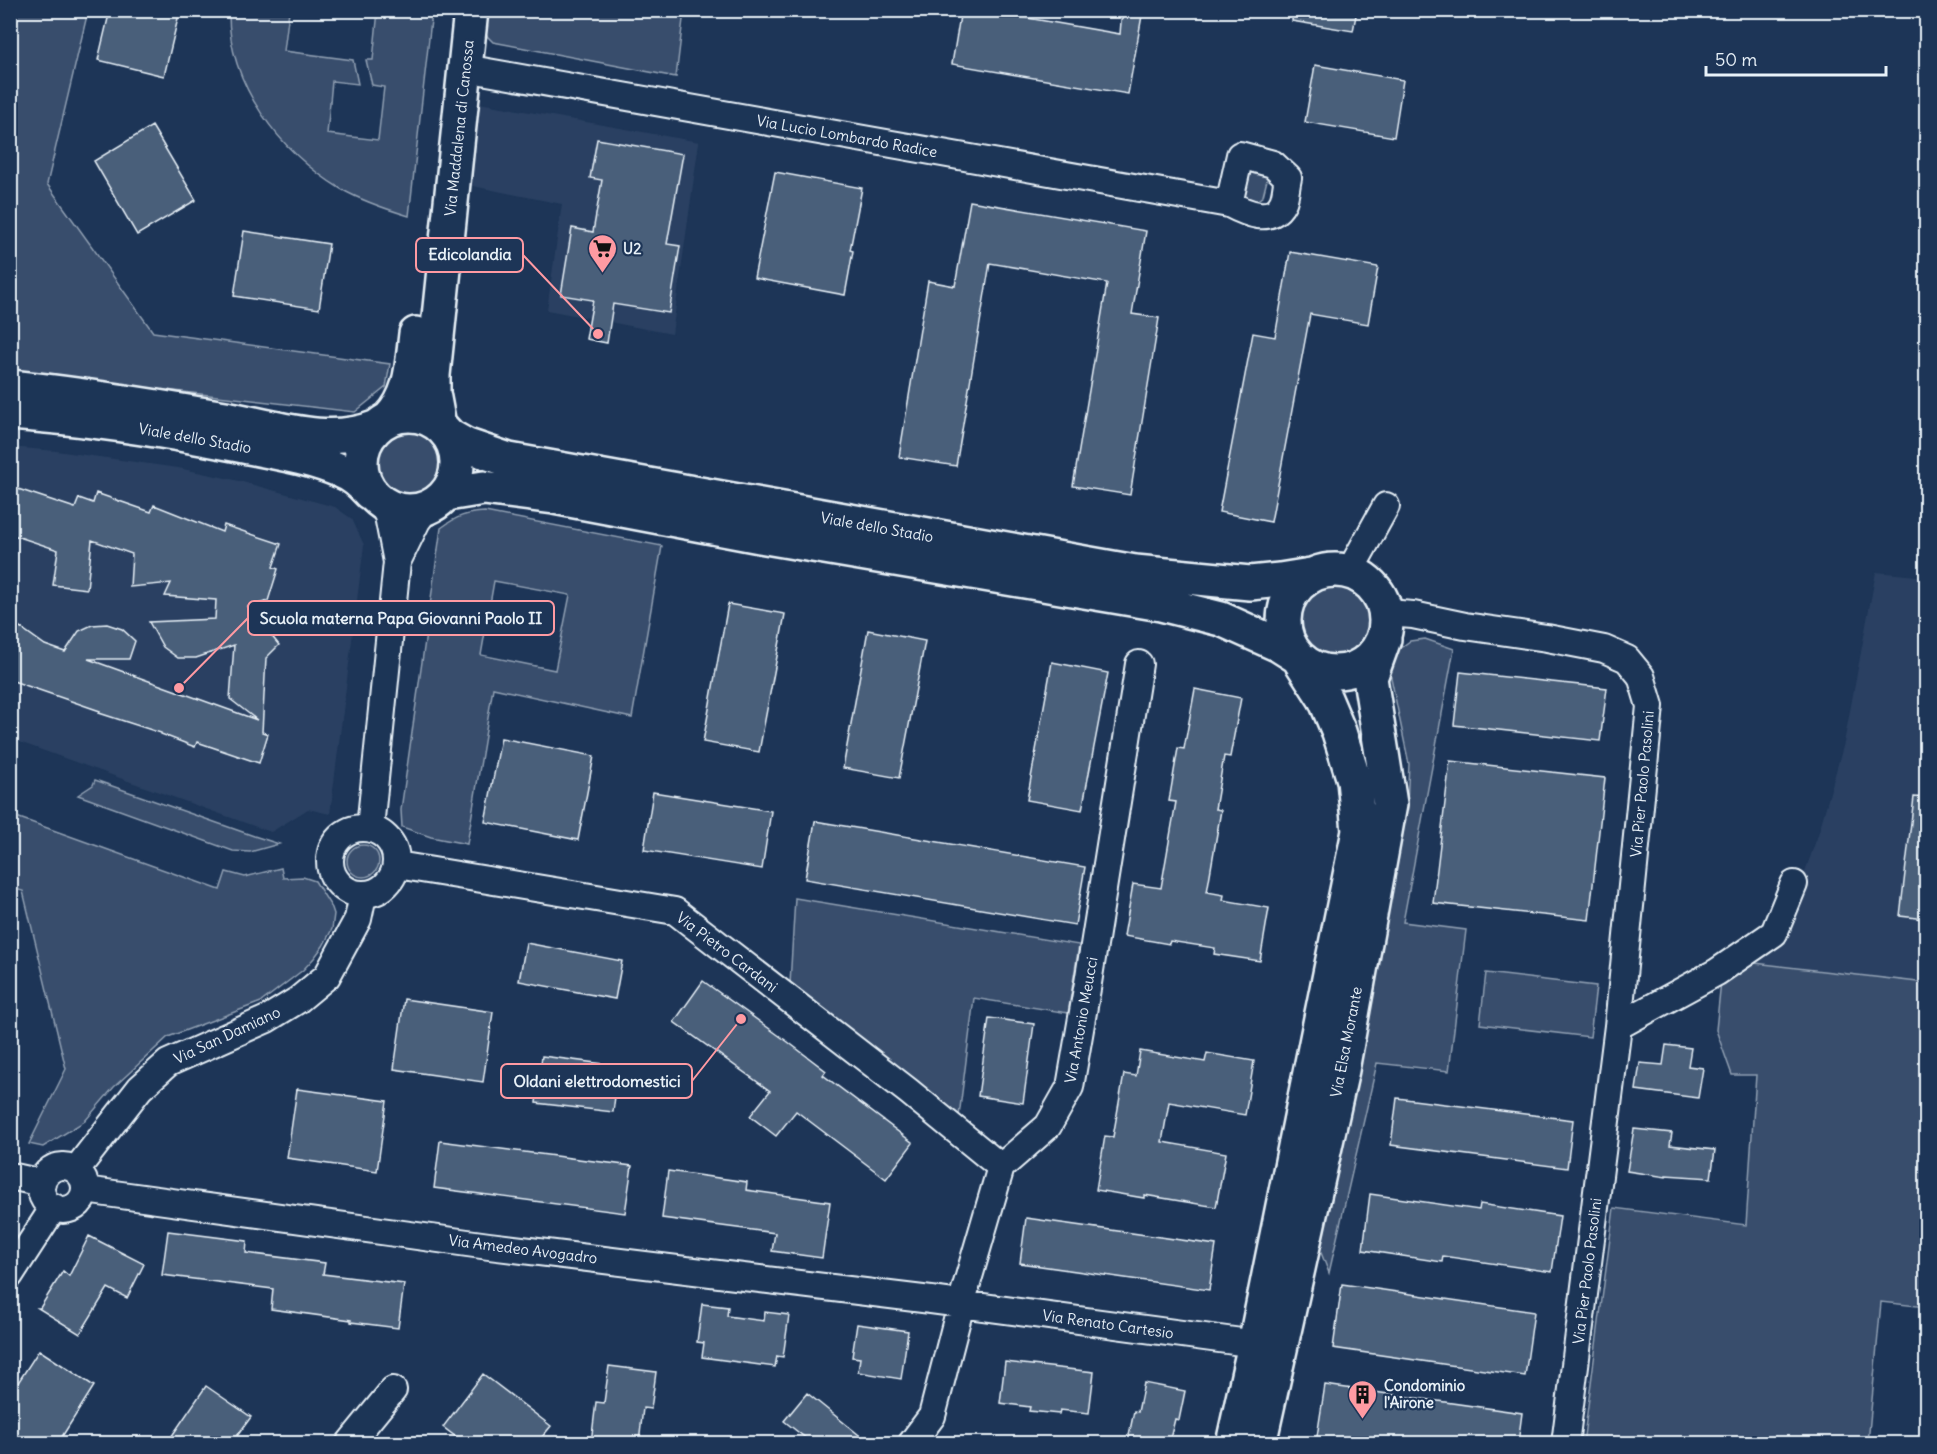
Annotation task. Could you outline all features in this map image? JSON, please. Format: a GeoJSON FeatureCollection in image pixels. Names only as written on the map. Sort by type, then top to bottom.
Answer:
{"type":"FeatureCollection","features":[{"type":"Feature","properties":{"kind":"street"},"geometry":{"type":"LineString","coordinates":[[453,10],[456,41],[453,78]]}},
{"type":"Feature","properties":{"kind":"street","name":"Via Maddalena di Canossa"},"geometry":{"type":"LineString","coordinates":[[383,423],[404,401],[410,376],[438,131],[471,10]]}},
{"type":"Feature","properties":{"kind":"street","name":"Via Maddalena di Canossa"},"geometry":{"type":"LineString","coordinates":[[444,430],[433,393],[433,375],[451,203],[453,78]]}},
{"type":"Feature","properties":{"kind":"street","name":"Via Lucio Lombardo Radice"},"geometry":{"type":"LineString","coordinates":[[453,78],[1229,204]]}},
{"type":"Feature","properties":{"kind":"street"},"geometry":{"type":"LineString","coordinates":[[427,232],[440,206],[451,203],[442,182],[438,131]]}},
{"type":"Feature","properties":{"kind":"street","name":"Viale dello Stadio"},"geometry":{"type":"LineString","coordinates":[[10,387],[212,416],[303,434],[344,436],[363,433],[406,415],[424,417],[465,445],[509,460],[633,484],[1135,572],[1251,582],[1311,575]]}},
{"type":"Feature","properties":{"kind":"street","name":"Viale dello Stadio"},"geometry":{"type":"LineString","coordinates":[[10,413],[122,425],[186,435],[315,462],[343,471],[357,480],[376,498],[396,510],[411,512],[437,501],[484,488],[554,497],[760,536],[1161,604],[1221,619],[1271,641],[1298,657]]}},
{"type":"Feature","properties":{"kind":"street"},"geometry":{"type":"LineString","coordinates":[[370,828],[397,562],[388,516],[362,477],[360,459],[366,442],[383,423]]}},
{"type":"Feature","properties":{"kind":"street"},"geometry":{"type":"LineString","coordinates":[[397,562],[417,521],[453,483],[458,459],[455,447],[444,430]]}},
{"type":"Feature","properties":{"kind":"street"},"geometry":{"type":"LineString","coordinates":[[1350,571],[1386,506]]}},
{"type":"Feature","properties":{"kind":"street"},"geometry":{"type":"LineString","coordinates":[[1328,569],[1350,571],[1368,580],[1381,596],[1394,622],[1377,651],[1364,664],[1350,671],[1335,673],[1313,668],[1298,657],[1287,640],[1283,624],[1285,607],[1298,584],[1311,575],[1328,569]]}},
{"type":"Feature","properties":{"kind":"street","name":"Via Elsa Morante"},"geometry":{"type":"LineString","coordinates":[[1233,1443],[1268,1346],[1342,1070],[1390,804],[1370,678],[1394,622]]}},
{"type":"Feature","properties":{"kind":"street","name":"Via Pier Paolo Pasolini"},"geometry":{"type":"LineString","coordinates":[[1394,622],[1465,626],[1604,649],[1627,659],[1641,676],[1650,706],[1618,1026],[1565,1443]]}},
{"type":"Feature","properties":{"kind":"street","name":"Via Elsa Morante"},"geometry":{"type":"LineString","coordinates":[[1259,1443],[1268,1346],[1310,1072],[1359,831],[1354,780],[1339,732],[1324,699],[1298,657]]}},
{"type":"Feature","properties":{"kind":"street","name":"Via Antonio Meucci"},"geometry":{"type":"LineString","coordinates":[[1001,1167],[1048,1126],[1070,1087],[1089,983],[1139,664]]}},
{"type":"Feature","properties":{"kind":"street"},"geometry":{"type":"LineString","coordinates":[[370,828],[379,831],[393,845],[397,865],[394,874],[382,890],[363,895],[352,893],[335,879],[330,869],[330,857],[339,837],[348,831],[370,828]]}},
{"type":"Feature","properties":{"kind":"street","name":"Via Pietro Cardani"},"geometry":{"type":"LineString","coordinates":[[397,865],[675,911],[908,1091],[1001,1167]]}},
{"type":"Feature","properties":{"kind":"street"},"geometry":{"type":"LineString","coordinates":[[1618,1026],[1717,972],[1774,933],[1794,884]]}},
{"type":"Feature","properties":{"kind":"street","name":"Via San Damiano"},"geometry":{"type":"LineString","coordinates":[[54,1207],[68,1209],[79,1203],[81,1180],[140,1088],[168,1063],[267,1019],[298,1000],[327,975],[358,919],[363,895]]}},
{"type":"Feature","properties":{"kind":"street"},"geometry":{"type":"LineString","coordinates":[[1310,1072],[1342,1070]]}},
{"type":"Feature","properties":{"kind":"street"},"geometry":{"type":"LineString","coordinates":[[10,1275],[54,1207],[42,1193],[44,1177],[52,1169],[69,1166],[81,1180]]}},
{"type":"Feature","properties":{"kind":"street"},"geometry":{"type":"LineString","coordinates":[[911,1443],[932,1416],[961,1304],[1001,1167]]}},
{"type":"Feature","properties":{"kind":"street"},"geometry":{"type":"LineString","coordinates":[[10,1176],[42,1183]]}},
{"type":"Feature","properties":{"kind":"street","name":"Via Amedeo Avogadro"},"geometry":{"type":"LineString","coordinates":[[81,1180],[489,1246],[961,1304]]}},
{"type":"Feature","properties":{"kind":"street","name":"Via Renato Cartesio"},"geometry":{"type":"LineString","coordinates":[[961,1304],[1268,1346]]}},
{"type":"Feature","properties":{"kind":"street"},"geometry":{"type":"LineString","coordinates":[[349,1443],[393,1390]]}},
{"type":"Feature","properties":{"kind":"shaded area"},"geometry":{"type":"Polygon","coordinates":[[[10,11],[88,11],[47,184],[153,332],[390,364],[386,387],[355,412],[11,372],[10,11]]]}},
{"type":"Feature","properties":{"kind":"shaded area"},"geometry":{"type":"Polygon","coordinates":[[[229,11],[289,11],[284,51],[353,60],[358,84],[332,81],[327,134],[378,140],[384,87],[372,85],[366,60],[373,60],[378,11],[432,11],[409,216],[341,189],[319,174],[278,136],[248,90],[237,65],[231,38],[229,11]]]}},
{"type":"Feature","properties":{"kind":"shaded area"},"geometry":{"type":"Polygon","coordinates":[[[481,11],[684,11],[676,77],[493,42],[479,28],[481,11]]]}},
{"type":"Feature","properties":{"kind":"shaded area"},"geometry":{"type":"Polygon","coordinates":[[[479,103],[699,142],[672,334],[547,310],[562,204],[468,185],[479,103]]]}},
{"type":"Feature","properties":{"kind":"shaded area"},"geometry":{"type":"Polygon","coordinates":[[[1248,171],[1268,176],[1263,196],[1255,202],[1241,201],[1248,171]]]}},
{"type":"Feature","properties":{"kind":"shaded area"},"geometry":{"type":"Polygon","coordinates":[[[406,423],[424,429],[436,440],[443,452],[445,466],[442,479],[434,491],[422,498],[405,501],[391,498],[373,482],[368,471],[367,460],[369,449],[374,441],[406,423]]]}},
{"type":"Feature","properties":{"kind":"shaded area"},"geometry":{"type":"Polygon","coordinates":[[[10,447],[178,468],[235,480],[335,507],[352,519],[364,545],[330,814],[308,809],[271,832],[11,739],[10,447]]]}},
{"type":"Feature","properties":{"kind":"shaded area"},"geometry":{"type":"Polygon","coordinates":[[[485,512],[662,546],[632,718],[493,688],[467,844],[431,837],[402,827],[401,810],[441,528],[467,514],[485,512]],[[494,581],[481,655],[555,670],[570,595],[494,581]]]}},
{"type":"Feature","properties":{"kind":"shaded area"},"geometry":{"type":"Polygon","coordinates":[[[1876,572],[1926,577],[1926,983],[1746,962],[1782,937],[1818,835],[1844,743],[1876,572]]]}},
{"type":"Feature","properties":{"kind":"shaded area"},"geometry":{"type":"Polygon","coordinates":[[[1328,584],[1342,584],[1356,590],[1366,600],[1372,614],[1370,635],[1356,652],[1342,658],[1328,658],[1314,652],[1304,642],[1298,628],[1298,614],[1304,600],[1314,590],[1328,584]]]}},
{"type":"Feature","properties":{"kind":"shaded area"},"geometry":{"type":"Polygon","coordinates":[[[1425,639],[1454,649],[1403,922],[1466,930],[1449,1071],[1377,1063],[1329,1273],[1318,1245],[1407,804],[1409,764],[1389,668],[1399,649],[1410,641],[1425,639]]]}},
{"type":"Feature","properties":{"kind":"shaded area"},"geometry":{"type":"Polygon","coordinates":[[[95,780],[279,844],[250,852],[233,851],[78,795],[93,785],[95,780]]]}},
{"type":"Feature","properties":{"kind":"shaded area"},"geometry":{"type":"Polygon","coordinates":[[[11,815],[220,890],[226,872],[245,877],[281,868],[283,878],[303,877],[315,881],[332,908],[334,914],[332,929],[323,946],[303,970],[261,1002],[168,1037],[114,1087],[85,1121],[43,1147],[29,1144],[66,1069],[23,891],[11,888],[11,815]]]}},
{"type":"Feature","properties":{"kind":"shaded area"},"geometry":{"type":"Polygon","coordinates":[[[363,845],[374,850],[379,861],[374,872],[363,877],[352,872],[347,861],[352,850],[363,845]]]}},
{"type":"Feature","properties":{"kind":"shaded area"},"geometry":{"type":"Polygon","coordinates":[[[795,898],[1079,945],[1068,1013],[974,998],[959,1116],[790,984],[795,898]]]}},
{"type":"Feature","properties":{"kind":"shaded area"},"geometry":{"type":"Polygon","coordinates":[[[1746,962],[1926,983],[1926,1307],[1881,1302],[1868,1443],[1583,1444],[1614,1208],[1746,1225],[1756,1075],[1732,1075],[1716,1030],[1721,981],[1746,962]]]}},
{"type":"Feature","properties":{"kind":"shaded area"},"geometry":{"type":"Polygon","coordinates":[[[1486,973],[1596,986],[1590,1037],[1480,1024],[1486,973]]]}},
{"type":"Feature","properties":{"kind":"building"},"geometry":{"type":"Polygon","coordinates":[[[110,10],[180,10],[164,76],[98,60],[110,10]]]}},
{"type":"Feature","properties":{"kind":"building"},"geometry":{"type":"Polygon","coordinates":[[[961,10],[981,10],[1120,34],[1122,10],[1143,10],[1128,94],[952,64],[961,10]]]}},
{"type":"Feature","properties":{"kind":"building"},"geometry":{"type":"Polygon","coordinates":[[[1293,10],[1357,10],[1353,31],[1292,21],[1293,10]]]}},
{"type":"Feature","properties":{"kind":"building"},"geometry":{"type":"Polygon","coordinates":[[[1315,65],[1403,80],[1394,137],[1305,122],[1315,65]]]}},
{"type":"Feature","properties":{"kind":"building"},"geometry":{"type":"Polygon","coordinates":[[[152,126],[196,200],[137,235],[94,161],[152,126]]]}},
{"type":"Feature","properties":{"kind":"building"},"geometry":{"type":"Polygon","coordinates":[[[597,139],[683,154],[667,244],[680,246],[669,313],[613,304],[607,343],[586,339],[593,300],[561,295],[572,228],[593,232],[602,180],[590,178],[597,139]]]}},
{"type":"Feature","properties":{"kind":"building"},"geometry":{"type":"Polygon","coordinates":[[[775,172],[862,188],[850,250],[853,251],[845,295],[754,278],[775,172]]]}},
{"type":"Feature","properties":{"kind":"building"},"geometry":{"type":"Polygon","coordinates":[[[970,201],[1146,231],[1132,314],[1159,318],[1130,495],[1073,486],[1107,283],[990,263],[956,466],[899,457],[928,281],[955,286],[970,201]]]}},
{"type":"Feature","properties":{"kind":"building"},"geometry":{"type":"Polygon","coordinates":[[[244,231],[329,244],[319,309],[234,296],[244,231]]]}},
{"type":"Feature","properties":{"kind":"building"},"geometry":{"type":"Polygon","coordinates":[[[1290,252],[1378,267],[1368,324],[1310,314],[1271,522],[1219,512],[1253,333],[1275,337],[1290,252]]]}},
{"type":"Feature","properties":{"kind":"building"},"geometry":{"type":"Polygon","coordinates":[[[18,489],[75,508],[79,498],[93,503],[96,493],[151,512],[154,505],[222,532],[224,525],[281,544],[273,567],[278,569],[268,601],[248,607],[279,645],[266,658],[262,732],[268,734],[259,763],[197,742],[195,747],[10,680],[10,620],[45,645],[65,652],[79,631],[92,625],[107,624],[122,629],[135,641],[129,659],[88,659],[257,720],[230,699],[234,645],[196,658],[178,658],[163,647],[149,622],[215,619],[216,600],[165,596],[171,583],[130,587],[132,554],[92,540],[87,589],[53,585],[58,550],[10,534],[10,511],[18,489]]]}},
{"type":"Feature","properties":{"kind":"building"},"geometry":{"type":"Polygon","coordinates":[[[728,604],[785,614],[759,752],[703,742],[728,604]]]}},
{"type":"Feature","properties":{"kind":"building"},"geometry":{"type":"Polygon","coordinates":[[[868,630],[925,641],[899,778],[843,768],[868,630]]]}},
{"type":"Feature","properties":{"kind":"building"},"geometry":{"type":"Polygon","coordinates":[[[1052,662],[1108,673],[1082,810],[1027,800],[1052,662]]]}},
{"type":"Feature","properties":{"kind":"building"},"geometry":{"type":"Polygon","coordinates":[[[1460,672],[1607,688],[1600,741],[1454,725],[1460,672]]]}},
{"type":"Feature","properties":{"kind":"building"},"geometry":{"type":"Polygon","coordinates":[[[1195,689],[1241,698],[1230,757],[1224,756],[1215,809],[1221,810],[1207,892],[1224,895],[1223,900],[1269,908],[1260,961],[1214,954],[1215,948],[1170,941],[1169,944],[1124,936],[1133,884],[1161,888],[1176,802],[1169,801],[1178,748],[1184,749],[1195,689]]]}},
{"type":"Feature","properties":{"kind":"building"},"geometry":{"type":"Polygon","coordinates":[[[501,738],[594,756],[578,840],[485,822],[501,738]]]}},
{"type":"Feature","properties":{"kind":"building"},"geometry":{"type":"Polygon","coordinates":[[[1450,761],[1605,778],[1589,920],[1433,903],[1450,761]]]}},
{"type":"Feature","properties":{"kind":"building"},"geometry":{"type":"Polygon","coordinates":[[[653,792],[771,811],[762,869],[644,850],[653,792]]]}},
{"type":"Feature","properties":{"kind":"building"},"geometry":{"type":"Polygon","coordinates":[[[1914,797],[1926,798],[1926,919],[1900,916],[1914,797]]]}},
{"type":"Feature","properties":{"kind":"building"},"geometry":{"type":"Polygon","coordinates":[[[815,821],[1085,867],[1075,925],[805,879],[815,821]]]}},
{"type":"Feature","properties":{"kind":"building"},"geometry":{"type":"Polygon","coordinates":[[[526,943],[622,961],[615,999],[519,981],[526,943]]]}},
{"type":"Feature","properties":{"kind":"building"},"geometry":{"type":"Polygon","coordinates":[[[703,981],[826,1071],[823,1075],[913,1143],[886,1179],[796,1111],[776,1136],[750,1116],[770,1091],[674,1022],[703,981]]]}},
{"type":"Feature","properties":{"kind":"building"},"geometry":{"type":"Polygon","coordinates":[[[404,999],[493,1012],[483,1082],[394,1069],[404,999]]]}},
{"type":"Feature","properties":{"kind":"building"},"geometry":{"type":"Polygon","coordinates":[[[989,1018],[1034,1024],[1023,1103],[978,1096],[989,1018]]]}},
{"type":"Feature","properties":{"kind":"building"},"geometry":{"type":"Polygon","coordinates":[[[1666,1045],[1691,1048],[1688,1066],[1703,1068],[1698,1098],[1636,1090],[1640,1063],[1663,1065],[1666,1045]]]}},
{"type":"Feature","properties":{"kind":"building"},"geometry":{"type":"Polygon","coordinates":[[[1140,1051],[1205,1062],[1207,1053],[1254,1061],[1245,1115],[1169,1102],[1162,1142],[1226,1153],[1216,1207],[1096,1190],[1105,1136],[1113,1137],[1124,1074],[1136,1076],[1140,1051]]]}},
{"type":"Feature","properties":{"kind":"building"},"geometry":{"type":"Polygon","coordinates":[[[542,1056],[619,1066],[613,1112],[536,1103],[542,1056]]]}},
{"type":"Feature","properties":{"kind":"building"},"geometry":{"type":"Polygon","coordinates":[[[297,1089],[387,1101],[377,1171],[287,1158],[297,1089]]]}},
{"type":"Feature","properties":{"kind":"building"},"geometry":{"type":"Polygon","coordinates":[[[1397,1098],[1573,1120],[1567,1168],[1391,1145],[1397,1098]]]}},
{"type":"Feature","properties":{"kind":"building"},"geometry":{"type":"Polygon","coordinates":[[[1634,1129],[1672,1133],[1670,1145],[1715,1150],[1711,1178],[1666,1175],[1666,1177],[1627,1171],[1634,1129]]]}},
{"type":"Feature","properties":{"kind":"building"},"geometry":{"type":"Polygon","coordinates":[[[440,1141],[632,1166],[625,1213],[434,1188],[440,1141]]]}},
{"type":"Feature","properties":{"kind":"building"},"geometry":{"type":"Polygon","coordinates":[[[668,1171],[747,1182],[746,1190],[830,1202],[822,1258],[772,1251],[775,1233],[662,1218],[668,1171]]]}},
{"type":"Feature","properties":{"kind":"building"},"geometry":{"type":"Polygon","coordinates":[[[1370,1194],[1479,1210],[1480,1204],[1560,1216],[1552,1272],[1443,1256],[1442,1262],[1363,1250],[1370,1194]]]}},
{"type":"Feature","properties":{"kind":"building"},"geometry":{"type":"Polygon","coordinates":[[[1026,1218],[1216,1245],[1209,1290],[1020,1263],[1026,1218]]]}},
{"type":"Feature","properties":{"kind":"building"},"geometry":{"type":"Polygon","coordinates":[[[168,1231],[247,1241],[246,1253],[325,1263],[323,1274],[404,1284],[398,1328],[271,1309],[273,1289],[162,1275],[168,1231]]]}},
{"type":"Feature","properties":{"kind":"building"},"geometry":{"type":"Polygon","coordinates":[[[89,1236],[144,1264],[127,1298],[108,1288],[80,1334],[38,1308],[63,1271],[69,1276],[89,1236]]]}},
{"type":"Feature","properties":{"kind":"building"},"geometry":{"type":"Polygon","coordinates":[[[1342,1284],[1534,1312],[1525,1376],[1333,1348],[1342,1284]]]}},
{"type":"Feature","properties":{"kind":"building"},"geometry":{"type":"Polygon","coordinates":[[[702,1304],[728,1307],[727,1316],[764,1321],[765,1312],[789,1315],[783,1357],[777,1356],[775,1367],[702,1357],[704,1343],[697,1342],[702,1304]]]}},
{"type":"Feature","properties":{"kind":"building"},"geometry":{"type":"Polygon","coordinates":[[[857,1324],[908,1331],[901,1379],[858,1372],[860,1358],[852,1357],[857,1324]]]}},
{"type":"Feature","properties":{"kind":"building"},"geometry":{"type":"Polygon","coordinates":[[[39,1350],[94,1386],[58,1443],[10,1443],[10,1395],[39,1350]]]}},
{"type":"Feature","properties":{"kind":"building"},"geometry":{"type":"Polygon","coordinates":[[[1005,1362],[1094,1372],[1089,1413],[1060,1410],[1059,1414],[1029,1411],[1030,1407],[1000,1403],[1005,1362]]]}},
{"type":"Feature","properties":{"kind":"building"},"geometry":{"type":"Polygon","coordinates":[[[609,1366],[656,1372],[651,1409],[643,1408],[639,1443],[591,1443],[596,1402],[604,1403],[609,1366]]]}},
{"type":"Feature","properties":{"kind":"building"},"geometry":{"type":"Polygon","coordinates":[[[483,1374],[551,1426],[537,1443],[464,1443],[443,1427],[483,1374]]]}},
{"type":"Feature","properties":{"kind":"building"},"geometry":{"type":"Polygon","coordinates":[[[1144,1383],[1185,1391],[1179,1420],[1175,1419],[1169,1443],[1144,1443],[1128,1440],[1134,1411],[1138,1412],[1144,1383]]]}},
{"type":"Feature","properties":{"kind":"building"},"geometry":{"type":"Polygon","coordinates":[[[1325,1385],[1522,1413],[1518,1443],[1316,1443],[1325,1385]]]}},
{"type":"Feature","properties":{"kind":"building"},"geometry":{"type":"Polygon","coordinates":[[[206,1386],[251,1417],[232,1443],[167,1443],[206,1386]]]}},
{"type":"Feature","properties":{"kind":"building"},"geometry":{"type":"Polygon","coordinates":[[[807,1393],[869,1443],[812,1443],[784,1421],[807,1393]]]}},
{"type":"Feature","properties":{"kind":"place","name":"U2"},"geometry":{"type":"Point","coordinates":[602,274]}},
{"type":"Feature","properties":{"kind":"place","name":"Edicolandia"},"geometry":{"type":"Point","coordinates":[598,334]}},
{"type":"Feature","properties":{"kind":"place","name":"Scuola materna Papa Giovanni Paolo II"},"geometry":{"type":"Point","coordinates":[179,688]}},
{"type":"Feature","properties":{"kind":"place","name":"Oldani elettrodomestici"},"geometry":{"type":"Point","coordinates":[741,1019]}},
{"type":"Feature","properties":{"kind":"place","name":"Condominio l'Airone"},"geometry":{"type":"Point","coordinates":[1363,1420]}}]}
